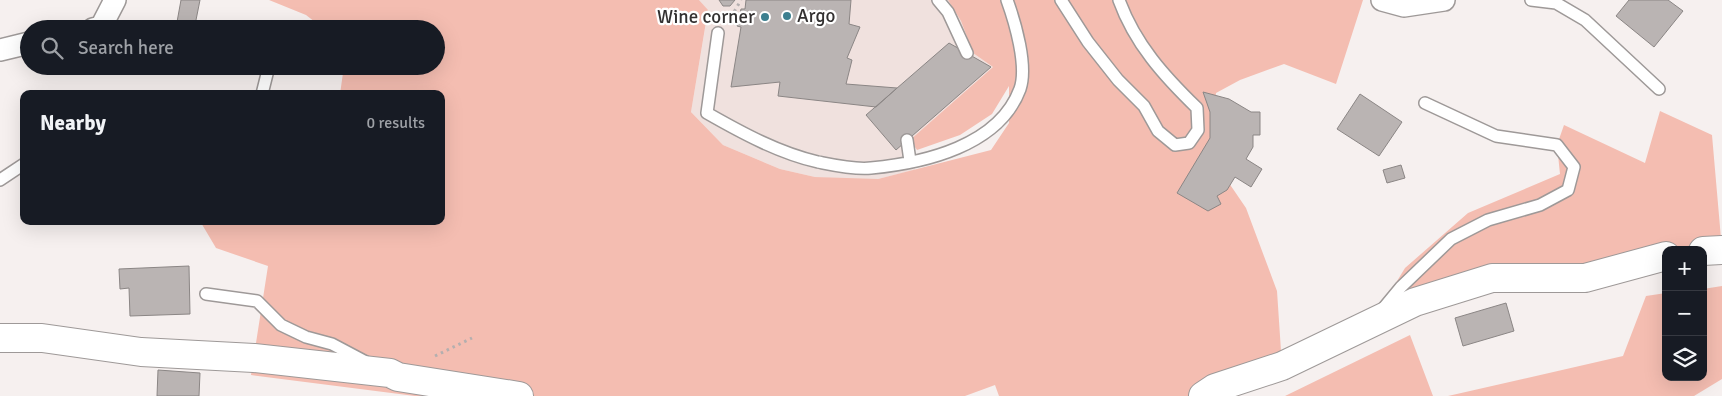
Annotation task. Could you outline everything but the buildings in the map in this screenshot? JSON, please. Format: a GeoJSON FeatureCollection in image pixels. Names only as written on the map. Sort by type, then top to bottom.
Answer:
{"type":"FeatureCollection","features":[{"type":"Feature","properties":{"kind":"street"},"geometry":{"type":"LineString","coordinates":[[105,20],[115,0]]}},
{"type":"Feature","properties":{"kind":"street"},"geometry":{"type":"LineString","coordinates":[[1382,0],[1404,6],[1444,0]]}},
{"type":"Feature","properties":{"kind":"street"},"geometry":{"type":"LineString","coordinates":[[0,50],[20,45]]}},
{"type":"Feature","properties":{"kind":"street"},"geometry":{"type":"LineString","coordinates":[[1707,252],[1722,250]]}},
{"type":"Feature","properties":{"kind":"street"},"geometry":{"type":"LineString","coordinates":[[1203,396],[1215,388],[1259,375],[1415,302],[1492,278],[1585,278],[1662,257]]}},
{"type":"Feature","properties":{"kind":"street"},"geometry":{"type":"LineString","coordinates":[[0,338],[42,338],[141,352],[254,358],[390,373],[398,377],[519,396]]}},
{"type":"Feature","properties":{"kind":"lane"},"geometry":{"type":"LineString","coordinates":[[938,0],[948,12],[967,52]]}},
{"type":"Feature","properties":{"kind":"lane"},"geometry":{"type":"LineString","coordinates":[[718,34],[707,113],[747,136],[818,162],[869,169],[926,159],[963,146],[987,130],[1010,110],[1020,87],[1023,65],[1007,0]]}},
{"type":"Feature","properties":{"kind":"lane"},"geometry":{"type":"LineString","coordinates":[[1061,0],[1088,42],[1118,80],[1144,106],[1158,131],[1175,144],[1189,143],[1198,130],[1197,108],[1160,71],[1128,24],[1119,0]]}},
{"type":"Feature","properties":{"kind":"lane"},"geometry":{"type":"LineString","coordinates":[[1531,0],[1556,3],[1585,20],[1659,89]]}},
{"type":"Feature","properties":{"kind":"lane"},"geometry":{"type":"LineString","coordinates":[[263,90],[266,75]]}},
{"type":"Feature","properties":{"kind":"lane"},"geometry":{"type":"LineString","coordinates":[[1372,322],[1400,287],[1450,239],[1488,220],[1540,205],[1568,190],[1574,167],[1557,145],[1496,136],[1425,103]]}},
{"type":"Feature","properties":{"kind":"lane"},"geometry":{"type":"LineString","coordinates":[[908,140],[910,162]]}},
{"type":"Feature","properties":{"kind":"lane"},"geometry":{"type":"LineString","coordinates":[[0,180],[20,167]]}},
{"type":"Feature","properties":{"kind":"lane"},"geometry":{"type":"LineString","coordinates":[[206,294],[257,301],[282,325],[306,337],[332,344],[390,373]]}},
{"type":"Feature","properties":{"kind":"lane"},"geometry":{"type":"LineString","coordinates":[[1233,396],[1259,375]]}},
{"type":"Feature","properties":{"kind":"path"},"geometry":{"type":"LineString","coordinates":[[732,17],[741,0]]}},
{"type":"Feature","properties":{"kind":"shaded area"},"geometry":{"type":"Polygon","coordinates":[[[269,0],[699,0],[708,10],[691,112],[723,145],[780,169],[815,177],[878,179],[991,150],[1009,123],[1009,86],[992,114],[960,135],[917,150],[910,140],[993,67],[973,53],[961,21],[948,0],[1363,0],[1336,84],[1284,64],[1240,80],[1216,93],[1214,124],[1218,167],[1246,208],[1277,291],[1282,366],[1203,396],[999,396],[995,385],[965,396],[415,396],[251,375],[268,266],[216,248],[202,225],[445,225],[445,90],[341,90],[343,75],[445,75],[445,20],[312,20],[306,15],[269,0]]]}},
{"type":"Feature","properties":{"kind":"shaded area"},"geometry":{"type":"Polygon","coordinates":[[[699,0],[948,0],[961,21],[973,53],[993,67],[910,140],[915,170],[878,179],[854,180],[815,177],[780,169],[723,145],[691,112],[708,11],[699,0]]]}},
{"type":"Feature","properties":{"kind":"shaded area"},"geometry":{"type":"Polygon","coordinates":[[[1660,111],[1712,135],[1722,250],[1707,250],[1707,246],[1662,246],[1662,257],[1492,278],[1372,322],[1405,268],[1468,213],[1560,174],[1557,145],[1564,125],[1645,163],[1660,111]]]}},
{"type":"Feature","properties":{"kind":"shaded area"},"geometry":{"type":"Polygon","coordinates":[[[1722,286],[1722,379],[1694,396],[1448,396],[1623,356],[1646,296],[1662,294],[1662,381],[1707,381],[1707,288],[1722,286]]]}},
{"type":"Feature","properties":{"kind":"shaded area"},"geometry":{"type":"Polygon","coordinates":[[[1410,335],[1433,396],[1285,396],[1410,335]]]}},
{"type":"Feature","properties":{"kind":"place","name":"Argo"},"geometry":{"type":"Point","coordinates":[787,16]}},
{"type":"Feature","properties":{"kind":"place","name":"Wine corner"},"geometry":{"type":"Point","coordinates":[765,17]}}]}
